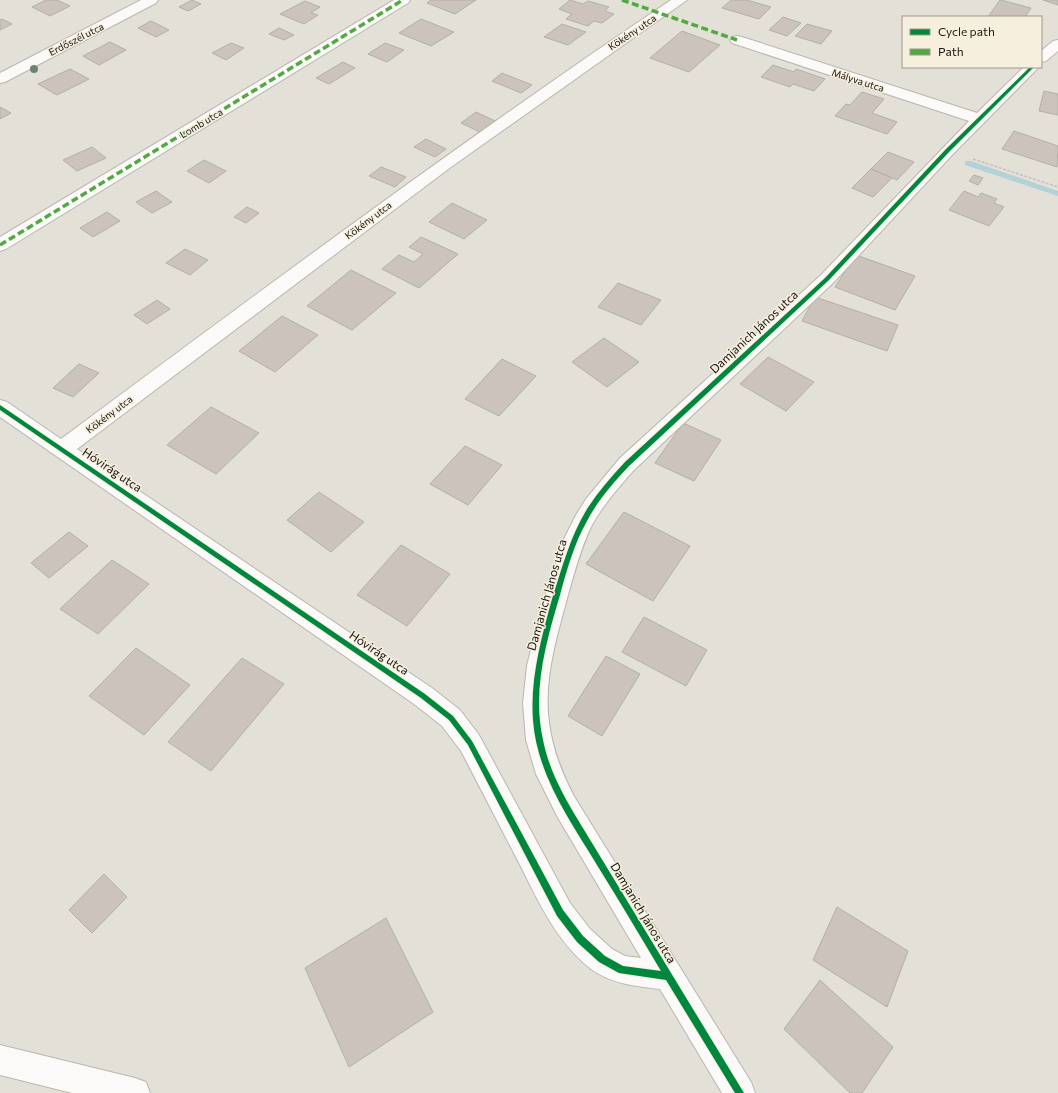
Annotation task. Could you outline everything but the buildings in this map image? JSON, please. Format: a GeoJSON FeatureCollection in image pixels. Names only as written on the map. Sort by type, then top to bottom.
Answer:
{"type":"FeatureCollection","features":[{"type":"Feature","properties":{"kind":"street","name":"Erdőszél utca"},"geometry":{"type":"LineString","coordinates":[[0,79],[151,0]]}},
{"type":"Feature","properties":{"kind":"street","name":"Lomb utca"},"geometry":{"type":"LineString","coordinates":[[0,245],[403,0]]}},
{"type":"Feature","properties":{"kind":"street","name":"Kökény utca"},"geometry":{"type":"LineString","coordinates":[[62,449],[409,189],[609,48],[680,0]]}},
{"type":"Feature","properties":{"kind":"street","name":"Mályva utca"},"geometry":{"type":"LineString","coordinates":[[737,40],[979,119]]}},
{"type":"Feature","properties":{"kind":"street"},"geometry":{"type":"LineString","coordinates":[[1042,57],[1058,44]]}},
{"type":"Feature","properties":{"kind":"street","name":"Damjanich János utca"},"geometry":{"type":"LineString","coordinates":[[740,1093],[566,806],[549,773],[539,741],[536,718],[536,687],[541,655],[570,548],[589,512],[608,485],[626,464],[827,279],[979,119],[1031,68]]}},
{"type":"Feature","properties":{"kind":"street","name":"Hóvirág utca"},"geometry":{"type":"LineString","coordinates":[[0,407],[423,696],[451,718],[470,743],[560,913],[580,939],[602,959],[622,970],[668,976]]}},
{"type":"Feature","properties":{"kind":"street"},"geometry":{"type":"LineString","coordinates":[[0,1060],[135,1093]]}},
{"type":"Feature","properties":{"kind":"path"},"geometry":{"type":"LineString","coordinates":[[993,166],[1058,187]]}},
{"type":"Feature","properties":{"kind":"waterway"},"geometry":{"type":"LineString","coordinates":[[968,163],[1058,194]]}},
{"type":"Feature","properties":{"kind":"marked path"},"geometry":{"type":"LineString","coordinates":[[0,245],[403,0]]}},
{"type":"Feature","properties":{"kind":"marked path"},"geometry":{"type":"LineString","coordinates":[[622,0],[737,40]]}},
{"type":"Feature","properties":{"kind":"cycle path"},"geometry":{"type":"LineString","coordinates":[[740,1093],[575,823],[549,774],[543,757],[536,722],[539,666],[566,562],[578,531],[589,511],[602,493],[627,464],[827,279],[948,150],[1031,68]]}},
{"type":"Feature","properties":{"kind":"cycle path"},"geometry":{"type":"LineString","coordinates":[[0,407],[423,696],[451,718],[470,743],[560,913],[580,939],[602,959],[622,970],[668,976]]}}]}
